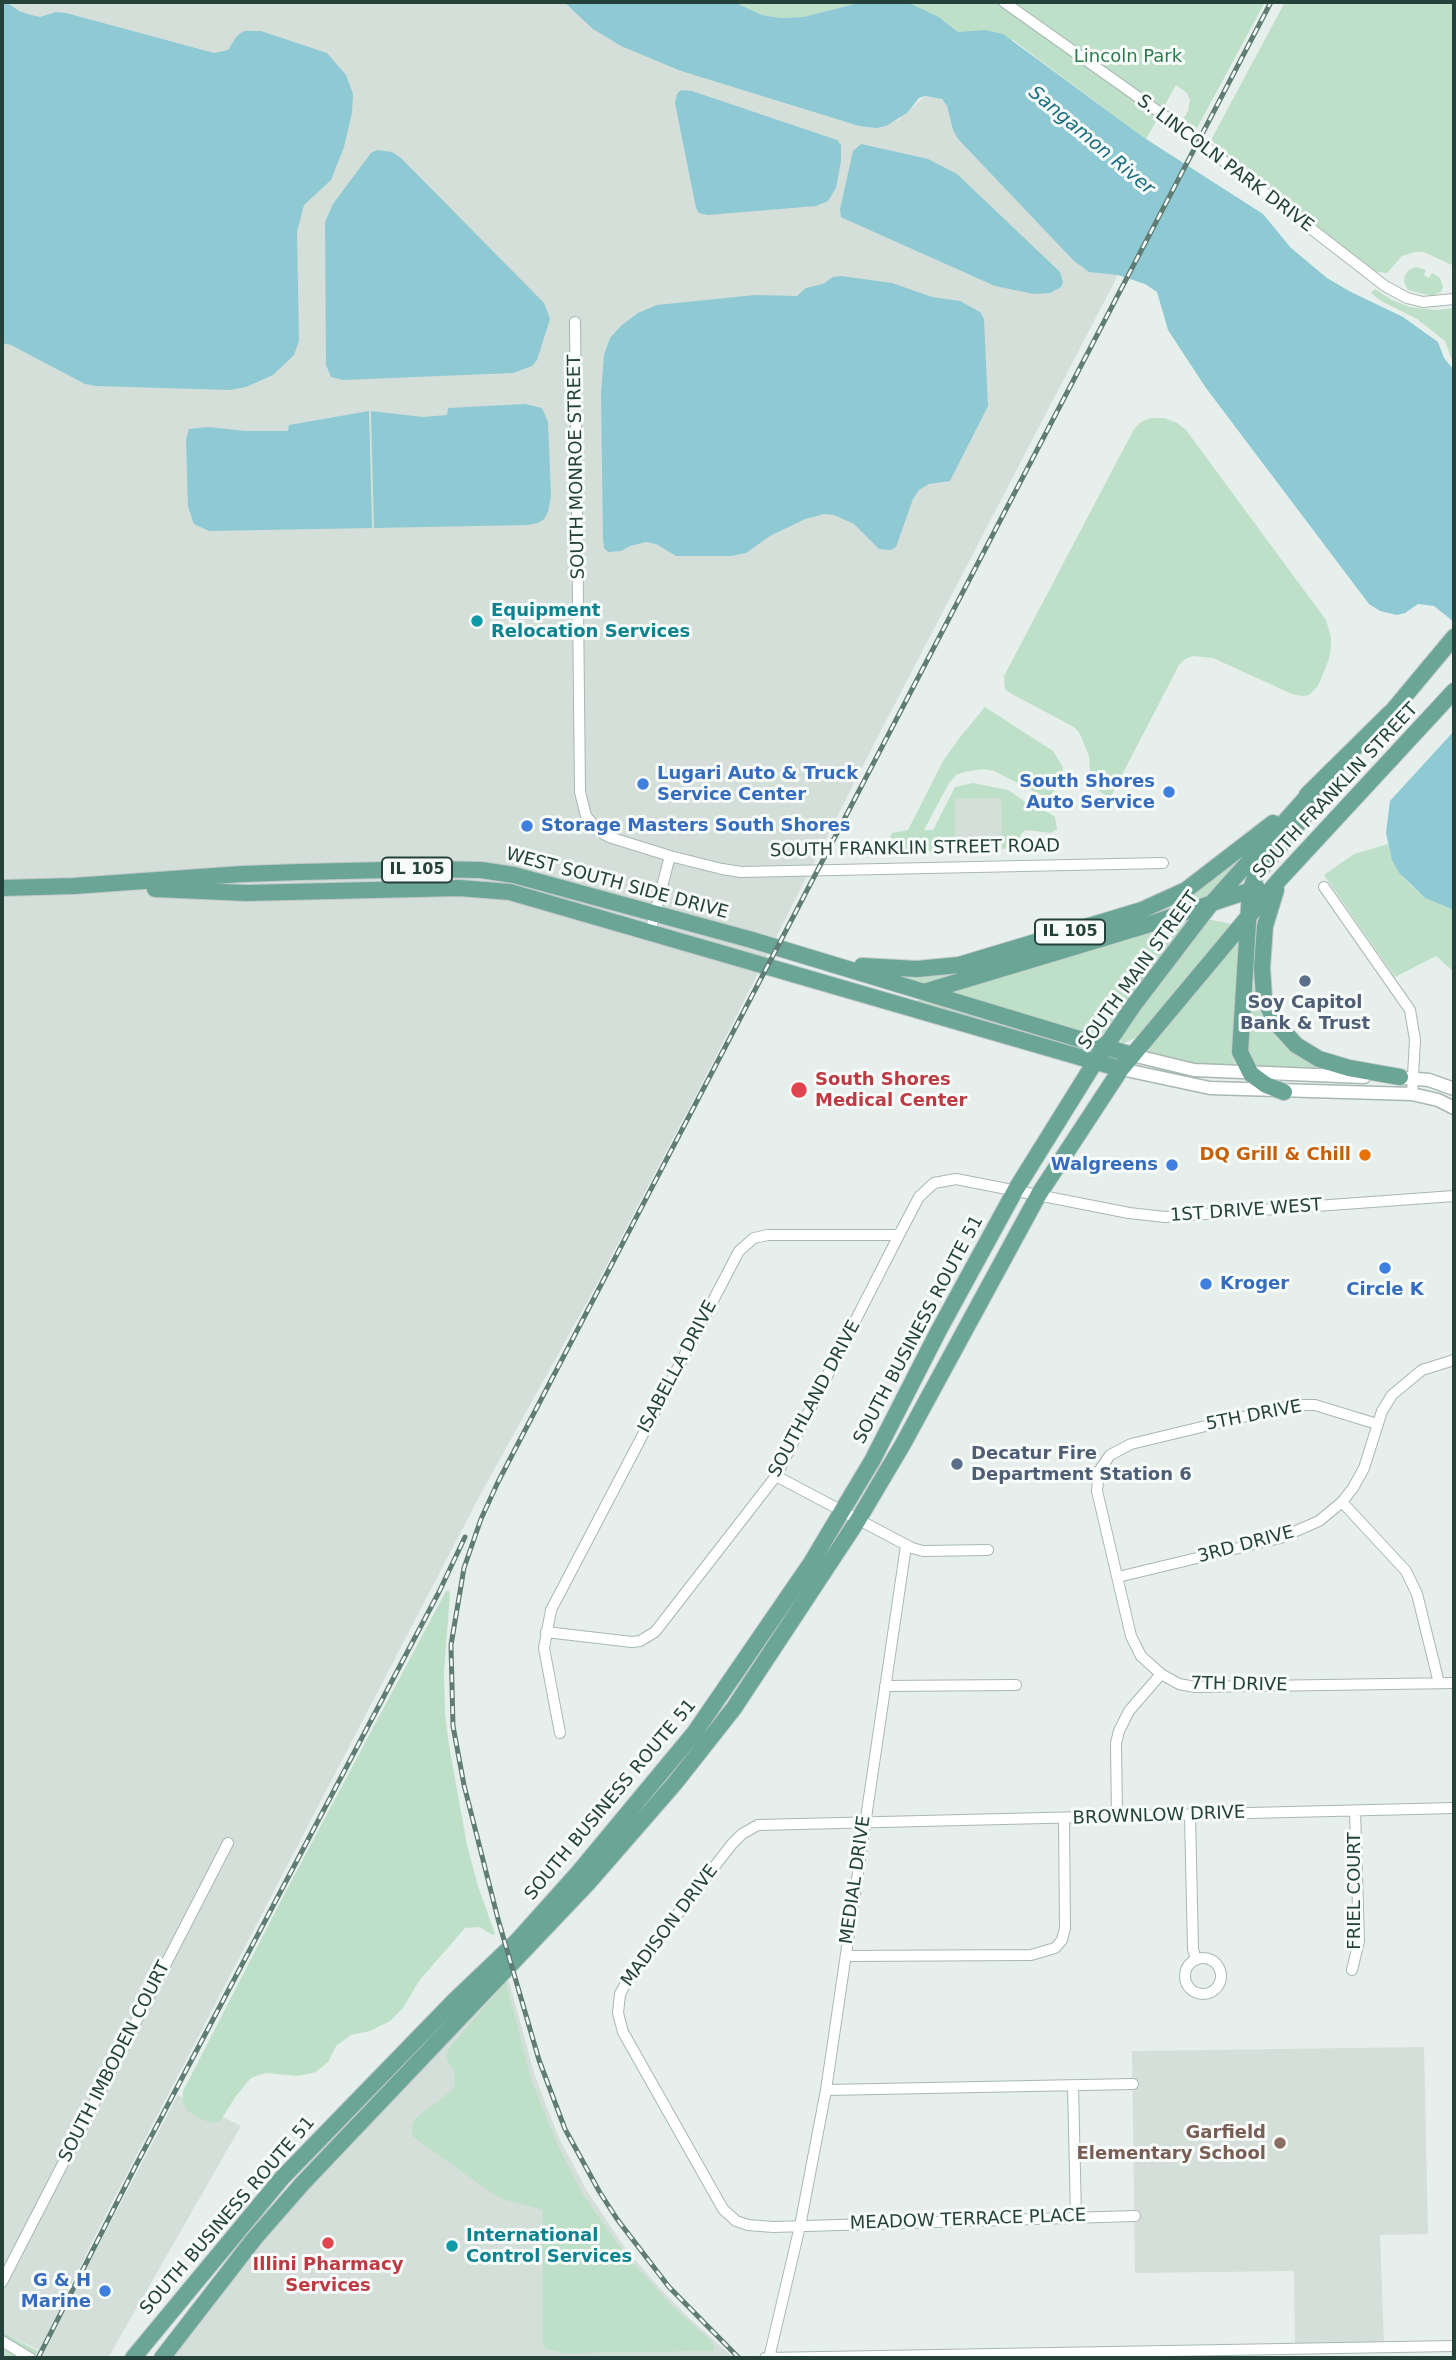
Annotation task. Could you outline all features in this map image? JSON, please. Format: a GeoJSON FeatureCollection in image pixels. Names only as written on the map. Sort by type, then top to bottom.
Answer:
{"type":"FeatureCollection","features":[{"type":"Feature","properties":{"kind":"main road","name":"IL 105"},"geometry":{"type":"LineString","coordinates":[[792,952],[849,965],[881,968],[947,966],[971,962],[1142,910],[1186,890],[1313,790],[1390,713],[1450,642]]}},
{"type":"Feature","properties":{"kind":"main road","name":"SOUTH FRANKLIN STREET"},"geometry":{"type":"LineString","coordinates":[[1249,918],[1279,880],[1454,691]]}},
{"type":"Feature","properties":{"kind":"main road"},"geometry":{"type":"LineString","coordinates":[[1284,1091],[1266,1085],[1251,1074],[1242,1060],[1240,1043],[1250,891],[1256,875],[1390,713]]}},
{"type":"Feature","properties":{"kind":"main road","name":"SOUTH MAIN STREET"},"geometry":{"type":"LineString","coordinates":[[1016,1189],[1133,1006],[1210,905],[1313,790]]}},
{"type":"Feature","properties":{"kind":"main road","name":"WEST SOUTH SIDE DRIVE"},"geometry":{"type":"LineString","coordinates":[[2,888],[74,886],[242,874],[481,870],[555,885],[655,912],[1132,1055]]}},
{"type":"Feature","properties":{"kind":"main road","name":"IL 105"},"geometry":{"type":"LineString","coordinates":[[868,996],[898,996],[923,992],[1210,905],[1279,880]]}},
{"type":"Feature","properties":{"kind":"main road"},"geometry":{"type":"LineString","coordinates":[[1279,880],[1265,926],[1262,968],[1264,997],[1275,1022],[1296,1045],[1319,1059],[1349,1068],[1407,1078]]}},
{"type":"Feature","properties":{"kind":"main road","name":"WEST SOUTH SIDE DRIVE"},"geometry":{"type":"LineString","coordinates":[[74,886],[246,892],[483,888],[526,895],[1095,1062]]}},
{"type":"Feature","properties":{"kind":"main road"},"geometry":{"type":"LineString","coordinates":[[1039,1194],[1121,1069],[1249,918]]}},
{"type":"Feature","properties":{"kind":"main road"},"geometry":{"type":"LineString","coordinates":[[1095,1062],[1121,1069]]}},
{"type":"Feature","properties":{"kind":"main road","name":"SOUTH BUSINESS ROUTE 51"},"geometry":{"type":"LineString","coordinates":[[133,2358],[282,2178],[454,2001],[518,1940],[623,1821],[695,1732],[811,1563],[872,1461],[1016,1189]]}},
{"type":"Feature","properties":{"kind":"main road","name":"SOUTH BUSINESS ROUTE 51"},"geometry":{"type":"LineString","coordinates":[[162,2358],[254,2239],[470,2005],[563,1910],[675,1783],[741,1699],[858,1520],[903,1444],[1039,1194]]}},
{"type":"Feature","properties":{"kind":"street","name":"S. LINCOLN PARK DRIVE"},"geometry":{"type":"LineString","coordinates":[[1004,2],[1176,124],[1385,286],[1407,298],[1423,302],[1454,299]]}},
{"type":"Feature","properties":{"kind":"street","name":"SOUTH MONROE STREET"},"geometry":{"type":"LineString","coordinates":[[575,322],[579,778],[582,805],[592,825],[600,832],[670,856]]}},
{"type":"Feature","properties":{"kind":"street","name":"SOUTH FRANKLIN STREET ROAD"},"geometry":{"type":"LineString","coordinates":[[670,856],[741,872],[1163,863]]}},
{"type":"Feature","properties":{"kind":"street"},"geometry":{"type":"LineString","coordinates":[[650,932],[670,856]]}},
{"type":"Feature","properties":{"kind":"street"},"geometry":{"type":"LineString","coordinates":[[1324,887],[1410,1010],[1415,1040],[1407,1078],[1412,1094]]}},
{"type":"Feature","properties":{"kind":"street"},"geometry":{"type":"LineString","coordinates":[[1132,1055],[1194,1070],[1407,1078],[1429,1080],[1454,1089]]}},
{"type":"Feature","properties":{"kind":"street"},"geometry":{"type":"LineString","coordinates":[[1121,1069],[1210,1088],[1412,1094],[1437,1100],[1454,1108]]}},
{"type":"Feature","properties":{"kind":"street","name":"SOUTHLAND DRIVE"},"geometry":{"type":"LineString","coordinates":[[545,1632],[632,1642],[648,1637],[663,1623],[776,1476],[923,1192],[941,1181],[956,1179],[1039,1194]]}},
{"type":"Feature","properties":{"kind":"street","name":"1ST DRIVE WEST"},"geometry":{"type":"LineString","coordinates":[[1039,1194],[1129,1213],[1165,1217],[1454,1196]]}},
{"type":"Feature","properties":{"kind":"street","name":"ISABELLA DRIVE"},"geometry":{"type":"LineString","coordinates":[[545,1632],[555,1601],[744,1245],[754,1238],[768,1235],[899,1235]]}},
{"type":"Feature","properties":{"kind":"street","name":"3RD DRIVE"},"geometry":{"type":"LineString","coordinates":[[1118,1577],[1280,1538],[1320,1521],[1342,1502],[1359,1478],[1386,1403],[1406,1382],[1430,1366],[1454,1360]]}},
{"type":"Feature","properties":{"kind":"street","name":"5TH DRIVE"},"geometry":{"type":"LineString","coordinates":[[1099,1471],[1110,1455],[1131,1444],[1293,1405],[1315,1405],[1377,1424]]}},
{"type":"Feature","properties":{"kind":"street","name":"7TH DRIVE"},"geometry":{"type":"LineString","coordinates":[[1099,1471],[1097,1491],[1133,1643],[1141,1656],[1161,1674],[1179,1684],[1195,1687],[1454,1683]]}},
{"type":"Feature","properties":{"kind":"street"},"geometry":{"type":"LineString","coordinates":[[776,1476],[906,1546],[923,1551],[988,1550]]}},
{"type":"Feature","properties":{"kind":"street"},"geometry":{"type":"LineString","coordinates":[[1342,1502],[1406,1571],[1417,1594],[1438,1683]]}},
{"type":"Feature","properties":{"kind":"street","name":"MEDIAL DRIVE"},"geometry":{"type":"LineString","coordinates":[[769,2358],[800,2226],[825,2090],[906,1546]]}},
{"type":"Feature","properties":{"kind":"street"},"geometry":{"type":"LineString","coordinates":[[545,1632],[544,1648],[560,1733]]}},
{"type":"Feature","properties":{"kind":"street"},"geometry":{"type":"LineString","coordinates":[[1117,1817],[1116,1743],[1120,1727],[1129,1710],[1161,1674]]}},
{"type":"Feature","properties":{"kind":"street"},"geometry":{"type":"LineString","coordinates":[[885,1686],[1016,1685]]}},
{"type":"Feature","properties":{"kind":"street","name":"BROWNLOW DRIVE"},"geometry":{"type":"LineString","coordinates":[[864,1823],[1454,1808]]}},
{"type":"Feature","properties":{"kind":"street","name":"FRIEL COURT"},"geometry":{"type":"LineString","coordinates":[[1352,1970],[1359,1941],[1355,1811]]}},
{"type":"Feature","properties":{"kind":"street"},"geometry":{"type":"LineString","coordinates":[[1190,1815],[1192,1949],[1196,1960]]}},
{"type":"Feature","properties":{"kind":"street"},"geometry":{"type":"LineString","coordinates":[[846,1956],[1031,1955],[1055,1948],[1062,1940],[1065,1928],[1063,1819]]}},
{"type":"Feature","properties":{"kind":"street","name":"MADISON DRIVE"},"geometry":{"type":"LineString","coordinates":[[800,2226],[748,2225],[736,2221],[723,2209],[623,2032],[618,2013],[619,2000],[631,1974],[742,1834],[764,1824],[864,1823]]}},
{"type":"Feature","properties":{"kind":"street","name":"SOUTH IMBODEN COURT"},"geometry":{"type":"LineString","coordinates":[[2,2282],[228,1843]]}},
{"type":"Feature","properties":{"kind":"street"},"geometry":{"type":"LineString","coordinates":[[825,2090],[1133,2084]]}},
{"type":"Feature","properties":{"kind":"street"},"geometry":{"type":"LineString","coordinates":[[1073,2086],[1076,2216]]}},
{"type":"Feature","properties":{"kind":"street","name":"MEADOW TERRACE PLACE"},"geometry":{"type":"LineString","coordinates":[[800,2226],[1135,2216]]}},
{"type":"Feature","properties":{"kind":"street"},"geometry":{"type":"LineString","coordinates":[[2,2342],[30,2358]]}},
{"type":"Feature","properties":{"kind":"street"},"geometry":{"type":"LineString","coordinates":[[763,2358],[1374,2353],[1454,2346]]}},
{"type":"Feature","properties":{"kind":"shaded area"},"geometry":{"type":"Polygon","coordinates":[[[2,2],[564,2],[571,9],[681,71],[859,126],[897,121],[925,96],[942,99],[958,139],[1074,260],[1083,268],[1118,275],[873,746],[712,1064],[592,1293],[479,1497],[109,2208],[39,2350],[2,2332],[2,2]]]}},
{"type":"Feature","properties":{"kind":"shaded area"},"geometry":{"type":"Polygon","coordinates":[[[1001,798],[1002,844],[955,845],[954,799],[1001,798]]]}},
{"type":"Feature","properties":{"kind":"shaded area"},"geometry":{"type":"Polygon","coordinates":[[[508,1978],[535,2076],[558,2136],[587,2191],[625,2248],[658,2286],[732,2356],[165,2358],[252,2248],[508,1978]]]}},
{"type":"Feature","properties":{"kind":"shaded area","name":"Garfield Elementary School"},"geometry":{"type":"Polygon","coordinates":[[[1424,2047],[1428,2234],[1380,2235],[1384,2343],[1295,2345],[1294,2271],[1135,2273],[1132,2051],[1424,2047]]]}},
{"type":"Feature","properties":{"kind":"shaded area"},"geometry":{"type":"Polygon","coordinates":[[[178,2095],[241,2126],[108,2358],[39,2358],[178,2095]]]}},
{"type":"Feature","properties":{"kind":"green space"},"geometry":{"type":"Polygon","coordinates":[[[734,2],[862,2],[803,17],[781,18],[762,15],[734,2]]]}},
{"type":"Feature","properties":{"kind":"green space","name":"Lincoln Park"},"geometry":{"type":"Polygon","coordinates":[[[903,2],[1265,2],[1195,132],[1181,123],[1188,111],[1190,100],[1187,93],[1176,85],[1146,139],[1013,40],[958,32],[939,17],[903,2]]]}},
{"type":"Feature","properties":{"kind":"green space"},"geometry":{"type":"Polygon","coordinates":[[[1285,2],[1454,2],[1454,266],[1424,252],[1415,252],[1402,256],[1387,273],[1371,271],[1211,140],[1285,2]]]}},
{"type":"Feature","properties":{"kind":"green space"},"geometry":{"type":"Polygon","coordinates":[[[1416,267],[1426,270],[1424,275],[1429,278],[1432,273],[1440,278],[1443,287],[1441,292],[1432,296],[1408,290],[1404,282],[1405,275],[1416,267]]]}},
{"type":"Feature","properties":{"kind":"green space"},"geometry":{"type":"Polygon","coordinates":[[[1375,289],[1410,307],[1436,310],[1454,308],[1454,366],[1445,341],[1417,319],[1381,301],[1371,293],[1375,289]]]}},
{"type":"Feature","properties":{"kind":"green space"},"geometry":{"type":"Polygon","coordinates":[[[1151,418],[1164,418],[1186,430],[1326,620],[1331,647],[1318,686],[1309,695],[1302,696],[1213,658],[1193,656],[1185,659],[1179,665],[1110,798],[1091,786],[1089,756],[1080,734],[1074,727],[1010,693],[1005,689],[1004,676],[1134,429],[1151,418]]]}},
{"type":"Feature","properties":{"kind":"green space"},"geometry":{"type":"Polygon","coordinates":[[[985,707],[1053,751],[1063,767],[1062,778],[1051,796],[1045,797],[994,771],[984,769],[956,775],[924,830],[933,830],[955,787],[973,783],[1008,790],[1031,806],[1055,817],[1057,829],[1051,833],[1025,830],[1021,834],[1018,847],[1002,849],[1001,798],[955,799],[955,845],[966,845],[965,851],[883,852],[892,833],[908,830],[943,761],[985,707]]]}},
{"type":"Feature","properties":{"kind":"green space"},"geometry":{"type":"Polygon","coordinates":[[[1388,844],[1399,873],[1411,886],[1425,898],[1454,910],[1454,972],[1436,956],[1395,977],[1324,875],[1354,854],[1388,844]]]}},
{"type":"Feature","properties":{"kind":"green space"},"geometry":{"type":"Polygon","coordinates":[[[1237,858],[1237,865],[1206,899],[921,987],[889,972],[912,973],[1137,914],[1237,858]]]}},
{"type":"Feature","properties":{"kind":"green space"},"geometry":{"type":"Polygon","coordinates":[[[1193,916],[1101,1037],[939,993],[1193,916]]]}},
{"type":"Feature","properties":{"kind":"green space"},"geometry":{"type":"Polygon","coordinates":[[[1257,917],[1252,979],[1258,1008],[1277,1038],[1300,1057],[1319,1067],[1318,1070],[1256,1069],[1246,1050],[1257,917]]]}},
{"type":"Feature","properties":{"kind":"green space"},"geometry":{"type":"Polygon","coordinates":[[[1206,919],[1232,924],[1150,1024],[1137,1037],[1121,1045],[1121,1032],[1206,919]]]}},
{"type":"Feature","properties":{"kind":"green space"},"geometry":{"type":"Polygon","coordinates":[[[1237,940],[1239,959],[1231,1054],[1237,1069],[1210,1068],[1145,1055],[1143,1050],[1237,940]]]}},
{"type":"Feature","properties":{"kind":"green space"},"geometry":{"type":"Polygon","coordinates":[[[924,998],[1069,1041],[1069,1046],[912,1002],[924,998]]]}},
{"type":"Feature","properties":{"kind":"green space"},"geometry":{"type":"Polygon","coordinates":[[[446,1591],[450,1594],[444,1672],[449,1745],[467,1845],[495,1934],[492,1935],[480,1927],[465,1928],[419,1981],[403,2008],[390,2021],[370,2031],[351,2035],[336,2046],[328,2062],[316,2072],[298,2076],[265,2073],[251,2078],[220,2121],[212,2123],[200,2119],[189,2112],[183,2103],[183,2091],[446,1591]]]}},
{"type":"Feature","properties":{"kind":"green space"},"geometry":{"type":"Polygon","coordinates":[[[506,1982],[531,2079],[556,2141],[582,2193],[624,2253],[673,2307],[713,2343],[714,2351],[564,2353],[546,2349],[543,2345],[543,2211],[502,2199],[412,2136],[412,2124],[417,2117],[455,2085],[454,2070],[446,2055],[449,2048],[506,1982]]]}},
{"type":"Feature","properties":{"kind":"green space"},"geometry":{"type":"Polygon","coordinates":[[[2,2332],[38,2351],[34,2358],[2,2358],[2,2332]]]}},
{"type":"Feature","properties":{"kind":"water"},"geometry":{"type":"Polygon","coordinates":[[[2,2],[31,15],[40,17],[56,12],[66,13],[214,53],[228,50],[237,36],[244,31],[261,31],[327,53],[346,75],[353,94],[352,113],[344,147],[331,180],[304,205],[297,232],[299,341],[294,355],[273,375],[246,387],[230,390],[96,386],[85,384],[11,345],[2,343],[2,2]]]}},
{"type":"Feature","properties":{"kind":"water","name":"Sangamon River"},"geometry":{"type":"Polygon","coordinates":[[[564,2],[734,2],[762,15],[781,18],[803,17],[862,2],[909,3],[939,17],[958,32],[985,30],[1003,34],[1146,139],[1263,214],[1291,248],[1327,278],[1403,317],[1438,342],[1444,358],[1454,370],[1454,622],[1434,606],[1418,604],[1397,615],[1380,611],[1369,604],[1206,388],[1168,330],[1157,292],[1145,284],[1118,275],[1089,272],[1074,261],[958,139],[942,99],[925,96],[919,98],[907,113],[886,126],[859,126],[681,71],[621,46],[593,29],[564,2]]]}},
{"type":"Feature","properties":{"kind":"water"},"geometry":{"type":"Polygon","coordinates":[[[681,90],[692,91],[837,140],[841,145],[841,161],[836,188],[828,201],[816,206],[708,215],[699,213],[675,103],[681,90]]]}},
{"type":"Feature","properties":{"kind":"water"},"geometry":{"type":"Polygon","coordinates":[[[861,144],[928,159],[957,174],[1060,272],[1063,282],[1061,287],[1050,293],[1034,294],[995,286],[841,217],[840,209],[853,151],[861,144]]]}},
{"type":"Feature","properties":{"kind":"water"},"geometry":{"type":"Polygon","coordinates":[[[377,150],[392,152],[401,158],[544,303],[550,319],[537,360],[532,366],[513,373],[343,380],[331,377],[326,365],[325,222],[333,204],[371,153],[377,150]]]}},
{"type":"Feature","properties":{"kind":"water"},"geometry":{"type":"Polygon","coordinates":[[[841,276],[892,283],[932,297],[960,301],[980,312],[984,319],[988,406],[950,481],[929,484],[919,490],[913,499],[896,547],[891,550],[879,549],[854,524],[834,515],[824,514],[805,519],[770,536],[746,553],[731,556],[676,556],[656,544],[646,542],[621,551],[608,552],[604,548],[603,539],[601,394],[604,355],[610,338],[638,313],[657,305],[755,295],[797,296],[806,288],[841,276]]]}},
{"type":"Feature","properties":{"kind":"water"},"geometry":{"type":"Polygon","coordinates":[[[525,404],[542,408],[548,422],[551,496],[544,519],[528,525],[374,528],[371,411],[423,417],[447,415],[448,408],[525,404]]]}},
{"type":"Feature","properties":{"kind":"water"},"geometry":{"type":"Polygon","coordinates":[[[369,411],[372,528],[209,531],[194,524],[188,507],[186,439],[189,429],[208,427],[288,431],[289,425],[369,411]]]}},
{"type":"Feature","properties":{"kind":"water"},"geometry":{"type":"Polygon","coordinates":[[[1454,731],[1454,910],[1425,898],[1399,873],[1392,860],[1386,833],[1390,801],[1454,731]]]}},
{"type":"Feature","properties":{"kind":"railway"},"geometry":{"type":"LineString","coordinates":[[739,2358],[669,2287],[617,2219],[565,2129],[539,2060],[498,1919],[464,1785],[453,1726],[451,1645],[464,1568],[481,1519],[498,1482],[1271,2]]}},
{"type":"Feature","properties":{"kind":"railway"},"geometry":{"type":"LineString","coordinates":[[38,2358],[135,2167],[439,1592],[465,1537]]}},
{"type":"Feature","properties":{"kind":"place","name":"Equipment Relocation Services"},"geometry":{"type":"Point","coordinates":[477,621]}},
{"type":"Feature","properties":{"kind":"place","name":"Lugari Auto & Truck Service Center"},"geometry":{"type":"Point","coordinates":[643,784]}},
{"type":"Feature","properties":{"kind":"place","name":"South Shores Auto Service"},"geometry":{"type":"Point","coordinates":[1169,792]}},
{"type":"Feature","properties":{"kind":"place","name":"Storage Masters South Shores"},"geometry":{"type":"Point","coordinates":[527,826]}},
{"type":"Feature","properties":{"kind":"place","name":"Soy Capitol Bank & Trust"},"geometry":{"type":"Point","coordinates":[1305,981]}},
{"type":"Feature","properties":{"kind":"place","name":"South Shores Medical Center"},"geometry":{"type":"Point","coordinates":[799,1090]}},
{"type":"Feature","properties":{"kind":"place","name":"DQ Grill & Chill"},"geometry":{"type":"Point","coordinates":[1365,1155]}},
{"type":"Feature","properties":{"kind":"place","name":"Walgreens"},"geometry":{"type":"Point","coordinates":[1172,1165]}},
{"type":"Feature","properties":{"kind":"place","name":"Circle K"},"geometry":{"type":"Point","coordinates":[1385,1268]}},
{"type":"Feature","properties":{"kind":"place","name":"Kroger"},"geometry":{"type":"Point","coordinates":[1206,1284]}},
{"type":"Feature","properties":{"kind":"place","name":"Decatur Fire Department Station 6"},"geometry":{"type":"Point","coordinates":[957,1464]}},
{"type":"Feature","properties":{"kind":"place","name":"Garfield Elementary School"},"geometry":{"type":"Point","coordinates":[1280,2143]}},
{"type":"Feature","properties":{"kind":"place","name":"Illini Pharmacy Services"},"geometry":{"type":"Point","coordinates":[328,2243]}},
{"type":"Feature","properties":{"kind":"place","name":"International Control Services"},"geometry":{"type":"Point","coordinates":[452,2246]}},
{"type":"Feature","properties":{"kind":"place","name":"G & H Marine"},"geometry":{"type":"Point","coordinates":[105,2291]}}]}
